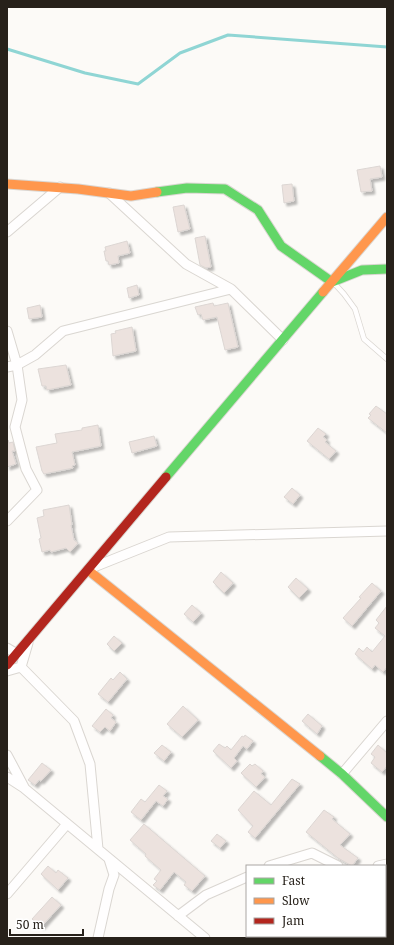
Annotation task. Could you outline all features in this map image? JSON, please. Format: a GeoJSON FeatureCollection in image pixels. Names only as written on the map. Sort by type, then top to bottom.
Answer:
{"type":"FeatureCollection","features":[{"type":"Feature","properties":{"kind":"street"},"geometry":{"type":"LineString","coordinates":[[7,184],[60,187],[131,196],[187,188],[225,189],[258,210],[281,246],[332,282]]}},
{"type":"Feature","properties":{"kind":"street"},"geometry":{"type":"LineString","coordinates":[[7,232],[60,187]]}},
{"type":"Feature","properties":{"kind":"street"},"geometry":{"type":"LineString","coordinates":[[108,193],[186,264],[231,289],[283,340]]}},
{"type":"Feature","properties":{"kind":"street"},"geometry":{"type":"LineString","coordinates":[[7,666],[387,217]]}},
{"type":"Feature","properties":{"kind":"street"},"geometry":{"type":"LineString","coordinates":[[332,282],[362,270],[387,269]]}},
{"type":"Feature","properties":{"kind":"street"},"geometry":{"type":"LineString","coordinates":[[7,367],[17,365],[35,355],[63,331],[231,289]]}},
{"type":"Feature","properties":{"kind":"street"},"geometry":{"type":"LineString","coordinates":[[7,330],[17,365],[22,400],[15,427],[26,469],[37,490],[7,520]]}},
{"type":"Feature","properties":{"kind":"street"},"geometry":{"type":"LineString","coordinates":[[88,570],[169,537],[387,531]]}},
{"type":"Feature","properties":{"kind":"street"},"geometry":{"type":"LineString","coordinates":[[88,570],[342,774],[387,817]]}},
{"type":"Feature","properties":{"kind":"street"},"geometry":{"type":"LineString","coordinates":[[21,667],[29,640]]}},
{"type":"Feature","properties":{"kind":"street"},"geometry":{"type":"LineString","coordinates":[[7,648],[17,654]]}},
{"type":"Feature","properties":{"kind":"street"},"geometry":{"type":"LineString","coordinates":[[7,671],[21,667]]}},
{"type":"Feature","properties":{"kind":"street"},"geometry":{"type":"LineString","coordinates":[[21,667],[74,721],[90,764],[98,849]]}},
{"type":"Feature","properties":{"kind":"street"},"geometry":{"type":"LineString","coordinates":[[342,774],[387,721]]}},
{"type":"Feature","properties":{"kind":"street"},"geometry":{"type":"LineString","coordinates":[[7,755],[24,788]]}},
{"type":"Feature","properties":{"kind":"street"},"geometry":{"type":"LineString","coordinates":[[7,777],[24,788],[204,938]]}},
{"type":"Feature","properties":{"kind":"street"},"geometry":{"type":"LineString","coordinates":[[7,894],[67,824]]}},
{"type":"Feature","properties":{"kind":"street"},"geometry":{"type":"LineString","coordinates":[[272,865],[312,853],[336,865]]}},
{"type":"Feature","properties":{"kind":"street"},"geometry":{"type":"LineString","coordinates":[[98,938],[109,890],[114,876],[109,859]]}},
{"type":"Feature","properties":{"kind":"street"},"geometry":{"type":"LineString","coordinates":[[178,916],[206,896],[246,877]]}},
{"type":"Feature","properties":{"kind":"lane"},"geometry":{"type":"LineString","coordinates":[[332,282],[344,294],[355,309],[364,339],[387,359]]}},
{"type":"Feature","properties":{"kind":"building"},"geometry":{"type":"Polygon","coordinates":[[[380,166],[382,177],[370,179],[372,191],[361,192],[357,170],[380,166]]]}},
{"type":"Feature","properties":{"kind":"building"},"geometry":{"type":"Polygon","coordinates":[[[292,184],[294,201],[284,203],[282,185],[292,184]]]}},
{"type":"Feature","properties":{"kind":"building"},"geometry":{"type":"Polygon","coordinates":[[[184,205],[190,229],[178,232],[173,207],[184,205]]]}},
{"type":"Feature","properties":{"kind":"building"},"geometry":{"type":"Polygon","coordinates":[[[205,236],[211,267],[206,268],[200,265],[195,238],[205,236]]]}},
{"type":"Feature","properties":{"kind":"building"},"geometry":{"type":"Polygon","coordinates":[[[127,241],[130,253],[118,256],[119,263],[109,265],[108,261],[106,261],[104,251],[106,251],[105,247],[127,241]]]}},
{"type":"Feature","properties":{"kind":"building"},"geometry":{"type":"Polygon","coordinates":[[[137,285],[139,295],[129,298],[127,288],[137,285]]]}},
{"type":"Feature","properties":{"kind":"building"},"geometry":{"type":"Polygon","coordinates":[[[213,303],[214,306],[228,303],[238,347],[225,350],[217,317],[203,320],[201,314],[198,315],[195,307],[213,303]]]}},
{"type":"Feature","properties":{"kind":"building"},"geometry":{"type":"Polygon","coordinates":[[[40,305],[42,317],[29,319],[27,308],[40,305]]]}},
{"type":"Feature","properties":{"kind":"building"},"geometry":{"type":"Polygon","coordinates":[[[132,327],[136,351],[113,356],[111,334],[116,333],[115,331],[132,327]]]}},
{"type":"Feature","properties":{"kind":"building"},"geometry":{"type":"Polygon","coordinates":[[[66,365],[71,385],[47,390],[46,386],[42,386],[38,369],[66,365]]]}},
{"type":"Feature","properties":{"kind":"building"},"geometry":{"type":"Polygon","coordinates":[[[376,406],[387,414],[387,433],[368,418],[371,415],[369,414],[376,406]]]}},
{"type":"Feature","properties":{"kind":"building"},"geometry":{"type":"Polygon","coordinates":[[[98,425],[101,446],[72,452],[75,465],[72,466],[73,468],[44,474],[36,447],[57,443],[55,434],[82,430],[82,428],[98,425]]]}},
{"type":"Feature","properties":{"kind":"building"},"geometry":{"type":"Polygon","coordinates":[[[318,428],[326,434],[323,437],[327,440],[325,442],[336,451],[329,459],[307,441],[318,428]]]}},
{"type":"Feature","properties":{"kind":"building"},"geometry":{"type":"Polygon","coordinates":[[[154,436],[157,446],[132,453],[129,442],[154,436]]]}},
{"type":"Feature","properties":{"kind":"building"},"geometry":{"type":"Polygon","coordinates":[[[8,440],[9,443],[13,442],[15,451],[12,451],[16,464],[7,467],[8,440]]]}},
{"type":"Feature","properties":{"kind":"building"},"geometry":{"type":"Polygon","coordinates":[[[292,488],[300,495],[293,504],[284,497],[292,488]]]}},
{"type":"Feature","properties":{"kind":"building"},"geometry":{"type":"Polygon","coordinates":[[[69,505],[74,540],[78,543],[70,552],[66,548],[51,552],[50,550],[42,552],[37,518],[44,516],[43,510],[69,505]]]}},
{"type":"Feature","properties":{"kind":"building"},"geometry":{"type":"Polygon","coordinates":[[[221,572],[233,583],[224,593],[213,582],[221,572]]]}},
{"type":"Feature","properties":{"kind":"building"},"geometry":{"type":"Polygon","coordinates":[[[296,578],[308,589],[299,598],[288,587],[296,578]]]}},
{"type":"Feature","properties":{"kind":"building"},"geometry":{"type":"Polygon","coordinates":[[[372,583],[381,591],[352,626],[343,618],[372,583]]]}},
{"type":"Feature","properties":{"kind":"building"},"geometry":{"type":"Polygon","coordinates":[[[192,605],[201,613],[193,622],[184,614],[192,605]]]}},
{"type":"Feature","properties":{"kind":"building"},"geometry":{"type":"Polygon","coordinates":[[[387,606],[387,667],[383,672],[375,665],[372,669],[355,654],[359,648],[363,652],[367,647],[372,652],[385,636],[375,628],[379,623],[376,620],[387,606]]]}},
{"type":"Feature","properties":{"kind":"building"},"geometry":{"type":"Polygon","coordinates":[[[114,636],[122,643],[114,651],[107,644],[114,636]]]}},
{"type":"Feature","properties":{"kind":"building"},"geometry":{"type":"Polygon","coordinates":[[[120,672],[127,679],[108,702],[98,694],[111,678],[113,680],[120,672]]]}},
{"type":"Feature","properties":{"kind":"building"},"geometry":{"type":"Polygon","coordinates":[[[183,706],[198,720],[182,737],[167,724],[183,706]]]}},
{"type":"Feature","properties":{"kind":"building"},"geometry":{"type":"Polygon","coordinates":[[[106,709],[113,715],[111,718],[116,722],[110,731],[105,727],[100,732],[92,726],[106,709]]]}},
{"type":"Feature","properties":{"kind":"building"},"geometry":{"type":"Polygon","coordinates":[[[308,714],[322,726],[317,734],[302,721],[308,714]]]}},
{"type":"Feature","properties":{"kind":"building"},"geometry":{"type":"Polygon","coordinates":[[[245,735],[253,741],[247,749],[243,746],[234,758],[237,761],[231,768],[213,751],[219,744],[225,748],[227,746],[231,750],[242,736],[244,737],[245,735]]]}},
{"type":"Feature","properties":{"kind":"building"},"geometry":{"type":"Polygon","coordinates":[[[162,745],[171,752],[164,761],[154,753],[162,745]]]}},
{"type":"Feature","properties":{"kind":"building"},"geometry":{"type":"Polygon","coordinates":[[[378,745],[387,753],[387,766],[382,772],[371,763],[375,757],[371,754],[378,745]]]}},
{"type":"Feature","properties":{"kind":"building"},"geometry":{"type":"Polygon","coordinates":[[[42,763],[51,770],[35,785],[28,780],[42,763]]]}},
{"type":"Feature","properties":{"kind":"building"},"geometry":{"type":"Polygon","coordinates":[[[250,764],[252,766],[255,764],[263,771],[261,774],[265,777],[256,787],[241,773],[250,764]]]}},
{"type":"Feature","properties":{"kind":"building"},"geometry":{"type":"Polygon","coordinates":[[[292,779],[300,784],[255,838],[248,832],[253,826],[238,810],[254,791],[271,805],[292,779]]]}},
{"type":"Feature","properties":{"kind":"building"},"geometry":{"type":"Polygon","coordinates":[[[159,785],[167,791],[163,796],[168,799],[163,806],[156,801],[141,820],[131,812],[141,799],[145,802],[159,785]]]}},
{"type":"Feature","properties":{"kind":"building"},"geometry":{"type":"Polygon","coordinates":[[[324,810],[334,817],[332,819],[350,834],[340,845],[358,858],[353,865],[350,865],[338,858],[306,832],[324,810]]]}},
{"type":"Feature","properties":{"kind":"building"},"geometry":{"type":"Polygon","coordinates":[[[144,824],[205,876],[192,891],[184,885],[186,882],[174,872],[160,890],[153,885],[157,881],[154,879],[161,870],[130,840],[144,824]]]}},
{"type":"Feature","properties":{"kind":"building"},"geometry":{"type":"Polygon","coordinates":[[[217,834],[226,841],[220,848],[211,841],[217,834]]]}},
{"type":"Feature","properties":{"kind":"building"},"geometry":{"type":"Polygon","coordinates":[[[48,866],[56,873],[58,870],[68,878],[58,890],[41,874],[48,866]]]}},
{"type":"Feature","properties":{"kind":"building"},"geometry":{"type":"Polygon","coordinates":[[[52,897],[61,905],[41,927],[32,919],[52,897]]]}},
{"type":"Feature","properties":{"kind":"waterway"},"geometry":{"type":"LineString","coordinates":[[7,49],[85,73],[138,84],[180,53],[228,35],[387,47]]}},
{"type":"Feature","properties":{"kind":"traffic: fast"},"geometry":{"type":"LineString","coordinates":[[157,192],[187,188],[225,189],[258,210],[281,246],[332,282],[362,270],[387,269]]}},
{"type":"Feature","properties":{"kind":"traffic: fast"},"geometry":{"type":"LineString","coordinates":[[166,477],[323,292]]}},
{"type":"Feature","properties":{"kind":"traffic: fast"},"geometry":{"type":"LineString","coordinates":[[320,756],[342,774],[387,817]]}},
{"type":"Feature","properties":{"kind":"traffic: slow"},"geometry":{"type":"LineString","coordinates":[[7,184],[78,189],[131,196],[157,192]]}},
{"type":"Feature","properties":{"kind":"traffic: slow"},"geometry":{"type":"LineString","coordinates":[[323,292],[387,217]]}},
{"type":"Feature","properties":{"kind":"traffic: slow"},"geometry":{"type":"LineString","coordinates":[[88,570],[320,756]]}},
{"type":"Feature","properties":{"kind":"traffic: jam"},"geometry":{"type":"LineString","coordinates":[[7,665],[166,477]]}}]}
